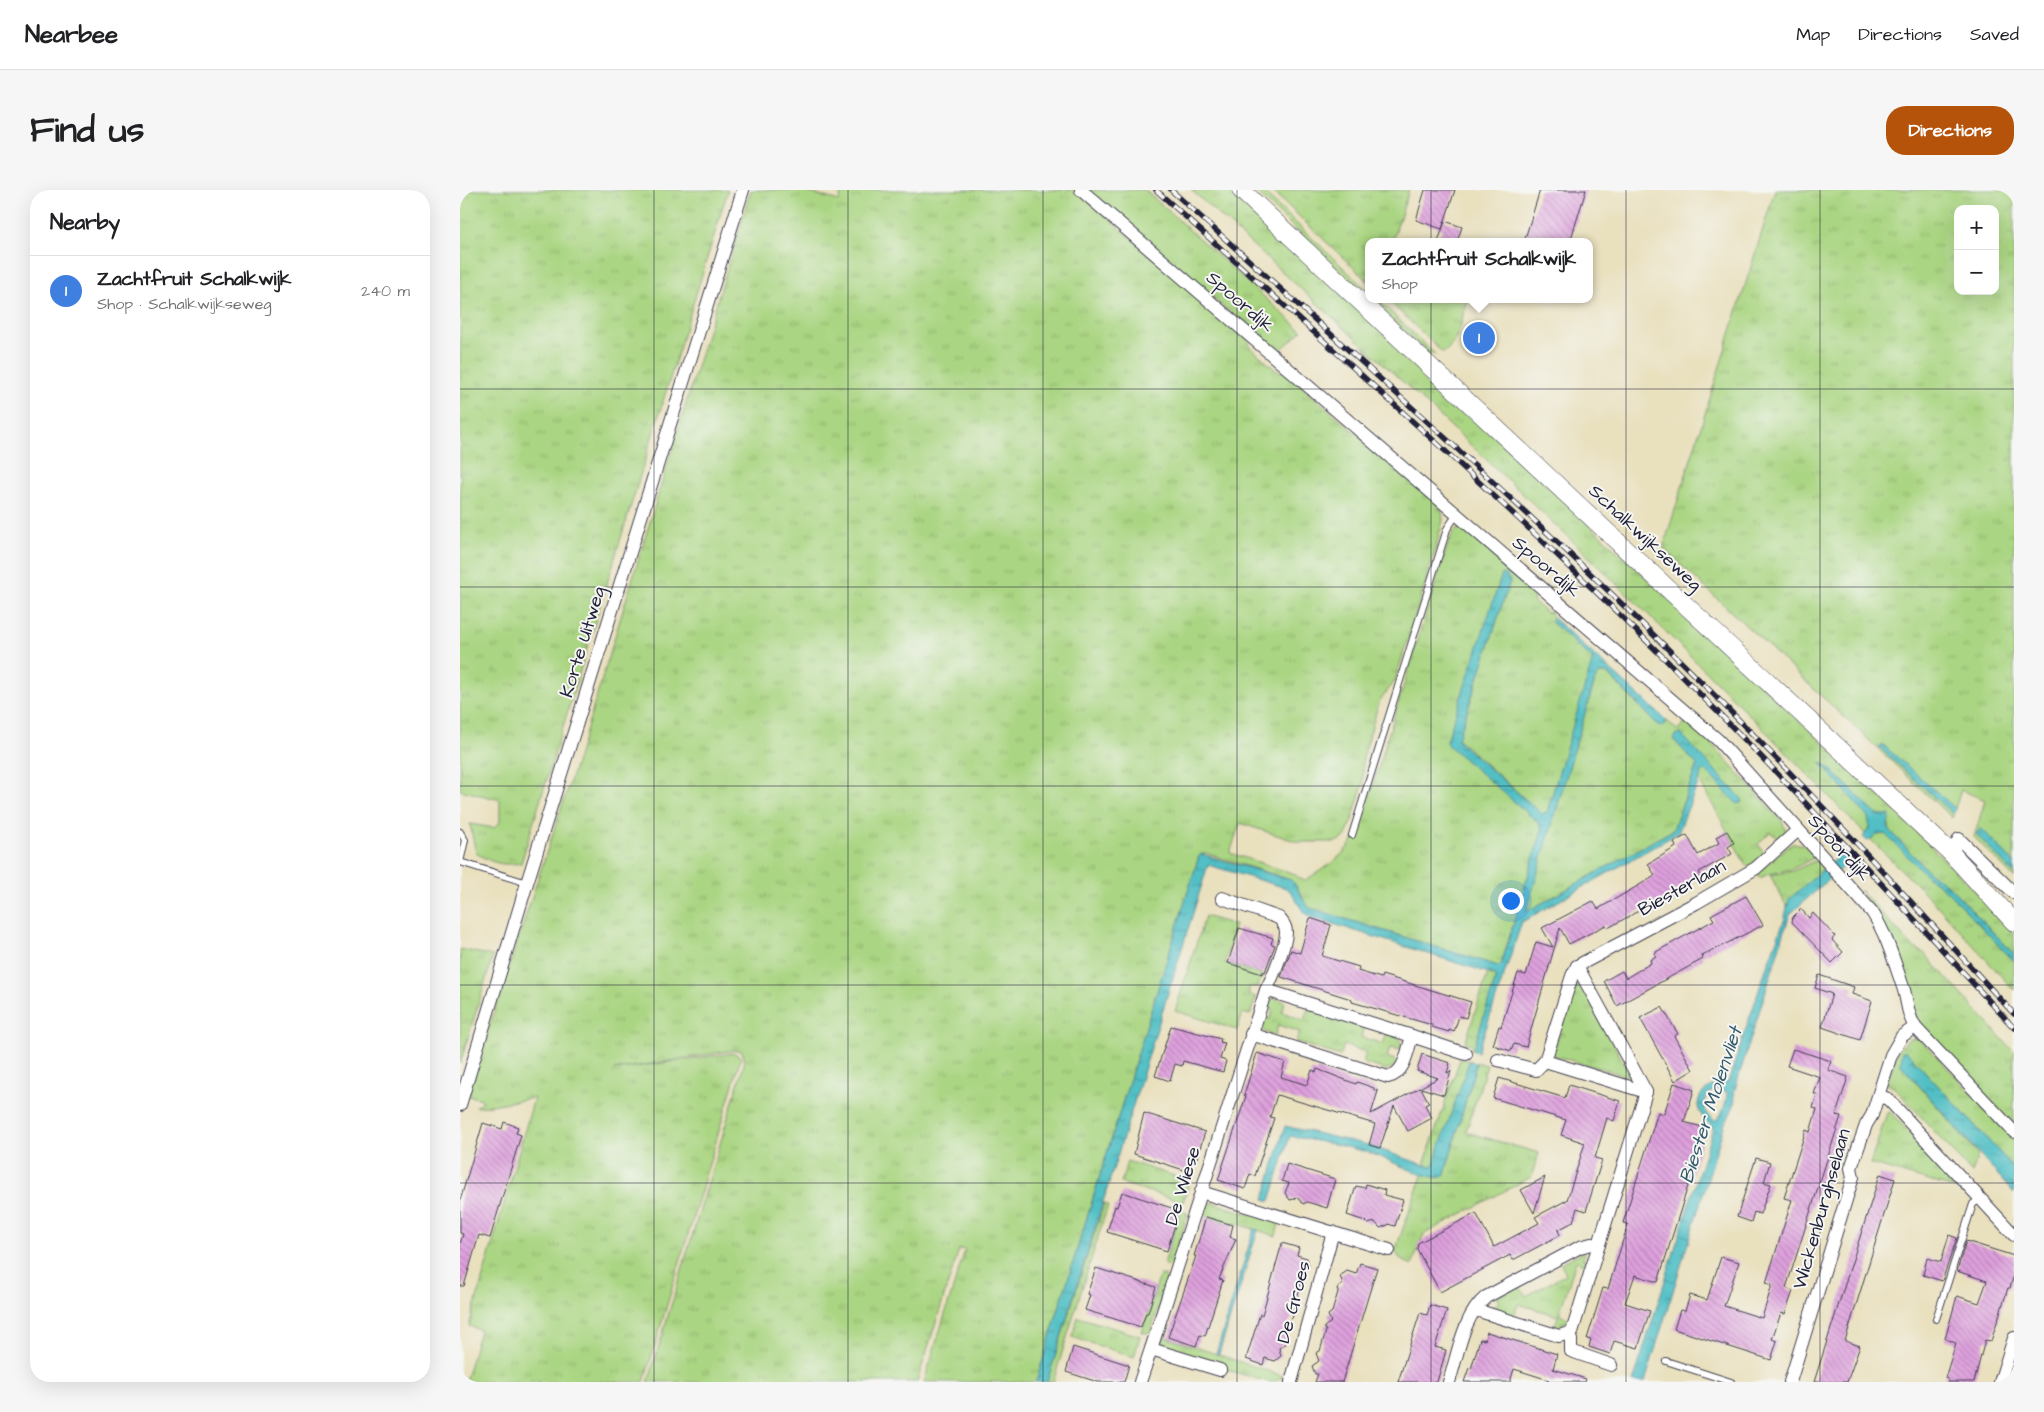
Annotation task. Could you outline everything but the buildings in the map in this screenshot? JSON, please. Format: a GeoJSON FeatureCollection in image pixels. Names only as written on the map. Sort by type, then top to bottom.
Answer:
{"type":"FeatureCollection","features":[{"type":"Feature","properties":{"kind":"street","name":"Korte Uitweg"},"geometry":{"type":"LineString","coordinates":[[460,1105],[527,883],[743,190]]}},
{"type":"Feature","properties":{"kind":"street","name":"Spoordijk"},"geometry":{"type":"LineString","coordinates":[[1081,190],[1718,740],[1872,912],[1878,922],[1905,992],[1910,1018],[1915,1027]]}},
{"type":"Feature","properties":{"kind":"street","name":"Schalkwijkseweg"},"geometry":{"type":"LineString","coordinates":[[1241,190],[1955,846],[2014,893]]}},
{"type":"Feature","properties":{"kind":"street","name":"Biesterlaan"},"geometry":{"type":"LineString","coordinates":[[1577,966],[1696,903],[1756,868],[1797,830]]}},
{"type":"Feature","properties":{"kind":"street","name":"Schalkwijkseweg"},"geometry":{"type":"LineString","coordinates":[[1955,846],[2014,922]]}},
{"type":"Feature","properties":{"kind":"street","name":"De Wiese"},"geometry":{"type":"LineString","coordinates":[[1140,1382],[1251,1034],[1286,934],[1285,924],[1279,918],[1222,898]]}},
{"type":"Feature","properties":{"kind":"street"},"geometry":{"type":"LineString","coordinates":[[1498,1060],[1536,1070],[1545,1061],[1572,976],[1577,966]]}},
{"type":"Feature","properties":{"kind":"street"},"geometry":{"type":"LineString","coordinates":[[1476,1310],[1560,1336],[1568,1334],[1574,1328],[1646,1092],[1577,966]]}},
{"type":"Feature","properties":{"kind":"street"},"geometry":{"type":"LineString","coordinates":[[1266,990],[1466,1054]]}},
{"type":"Feature","properties":{"kind":"street"},"geometry":{"type":"LineString","coordinates":[[1915,1027],[2014,1132]]}},
{"type":"Feature","properties":{"kind":"street","name":"Wickenburghselaan"},"geometry":{"type":"LineString","coordinates":[[1790,1382],[1853,1176],[1851,1168],[1866,1125],[1872,1115],[1896,1045],[1902,1036],[1915,1027]]}},
{"type":"Feature","properties":{"kind":"street"},"geometry":{"type":"LineString","coordinates":[[1251,1034],[1388,1078],[1396,1076],[1401,1071],[1412,1036]]}},
{"type":"Feature","properties":{"kind":"street"},"geometry":{"type":"LineString","coordinates":[[1545,1061],[1646,1092]]}},
{"type":"Feature","properties":{"kind":"street"},"geometry":{"type":"LineString","coordinates":[[1879,1096],[1888,1099],[2014,1235]]}},
{"type":"Feature","properties":{"kind":"street"},"geometry":{"type":"LineString","coordinates":[[1201,1192],[1389,1250]]}},
{"type":"Feature","properties":{"kind":"street","name":"De Groes"},"geometry":{"type":"LineString","coordinates":[[1291,1382],[1333,1232]]}},
{"type":"Feature","properties":{"kind":"street"},"geometry":{"type":"LineString","coordinates":[[1449,1382],[1470,1316],[1476,1310],[1479,1303],[1486,1297],[1586,1245],[1599,1245]]}},
{"type":"Feature","properties":{"kind":"street"},"geometry":{"type":"LineString","coordinates":[[1568,1334],[1571,1340],[1570,1352],[1611,1365]]}},
{"type":"Feature","properties":{"kind":"street"},"geometry":{"type":"LineString","coordinates":[[2000,1382],[2014,1338]]}},
{"type":"Feature","properties":{"kind":"street"},"geometry":{"type":"LineString","coordinates":[[1151,1349],[1220,1370]]}},
{"type":"Feature","properties":{"kind":"lane"},"geometry":{"type":"LineString","coordinates":[[1352,835],[1447,529],[1457,514]]}},
{"type":"Feature","properties":{"kind":"lane"},"geometry":{"type":"LineString","coordinates":[[460,832],[465,840],[460,862],[527,883]]}},
{"type":"Feature","properties":{"kind":"lane"},"geometry":{"type":"LineString","coordinates":[[1936,1319],[1973,1204],[1980,1199]]}},
{"type":"Feature","properties":{"kind":"lane"},"geometry":{"type":"LineString","coordinates":[[1666,1361],[1731,1382]]}},
{"type":"Feature","properties":{"kind":"green space"},"geometry":{"type":"Polygon","coordinates":[[[460,190],[728,190],[521,863],[514,864],[497,863],[476,853],[470,824],[494,828],[500,822],[500,800],[460,790],[460,190]]]}},
{"type":"Feature","properties":{"kind":"green space"},"geometry":{"type":"Polygon","coordinates":[[[751,190],[800,190],[839,201],[842,190],[1076,190],[1249,341],[1250,347],[1277,371],[1284,371],[1438,504],[1443,520],[1434,555],[1395,681],[1379,702],[1363,758],[1363,784],[1346,835],[1342,840],[1334,842],[1298,842],[1240,823],[1230,853],[1295,874],[1304,881],[1337,859],[1350,845],[1360,827],[1444,555],[1453,532],[1464,526],[1526,581],[1526,587],[1535,595],[1533,601],[1547,613],[1551,611],[1553,618],[1551,622],[1593,659],[1592,666],[1547,812],[1542,814],[1458,739],[1510,581],[1447,740],[1449,745],[1539,823],[1542,830],[1501,965],[1498,966],[1310,908],[1291,880],[1205,853],[1199,856],[1036,1382],[924,1382],[965,1250],[959,1249],[917,1382],[648,1382],[745,1061],[742,1051],[735,1050],[614,1070],[734,1053],[741,1057],[644,1382],[465,1382],[480,1330],[469,1326],[534,1098],[479,1107],[476,1106],[482,1103],[482,1099],[469,1096],[468,1091],[580,751],[751,190]]]}},
{"type":"Feature","properties":{"kind":"green space"},"geometry":{"type":"Polygon","coordinates":[[[1087,190],[1145,190],[1302,331],[1277,353],[1087,190]]]}},
{"type":"Feature","properties":{"kind":"green space"},"geometry":{"type":"Polygon","coordinates":[[[1191,190],[1230,190],[1895,810],[2014,930],[2014,954],[1950,887],[1930,873],[1890,831],[1887,815],[1877,815],[1827,766],[1821,763],[1868,817],[1870,827],[1865,834],[1702,668],[1535,505],[1364,346],[1191,190]]]}},
{"type":"Feature","properties":{"kind":"green space"},"geometry":{"type":"Polygon","coordinates":[[[1254,190],[1261,190],[1365,288],[1365,294],[1254,190]]]}},
{"type":"Feature","properties":{"kind":"green space"},"geometry":{"type":"Polygon","coordinates":[[[1271,190],[1409,190],[1393,238],[1365,238],[1365,278],[1271,190]]]}},
{"type":"Feature","properties":{"kind":"green space"},"geometry":{"type":"Polygon","coordinates":[[[1775,190],[2014,190],[2014,878],[1974,837],[1985,800],[1961,790],[1952,818],[1663,548],[1775,190]]]}},
{"type":"Feature","properties":{"kind":"green space"},"geometry":{"type":"Polygon","coordinates":[[[1374,303],[1381,303],[1436,355],[1427,353],[1374,303]]]}},
{"type":"Feature","properties":{"kind":"green space"},"geometry":{"type":"Polygon","coordinates":[[[1391,303],[1466,303],[1457,336],[1449,349],[1443,353],[1391,303]]]}},
{"type":"Feature","properties":{"kind":"green space"},"geometry":{"type":"Polygon","coordinates":[[[1606,673],[1660,727],[1665,724],[1666,720],[1677,730],[1686,722],[1698,729],[1782,821],[1786,831],[1779,839],[1770,832],[1758,844],[1765,854],[1747,867],[1699,780],[1703,771],[1705,770],[1740,804],[1742,799],[1680,734],[1674,740],[1697,765],[1673,830],[1526,912],[1595,680],[1599,674],[1606,673]]]}},
{"type":"Feature","properties":{"kind":"green space"},"geometry":{"type":"Polygon","coordinates":[[[1885,834],[1927,876],[1947,891],[2014,961],[2014,990],[1931,899],[1870,839],[1877,835],[1885,834]]]}},
{"type":"Feature","properties":{"kind":"green space"},"geometry":{"type":"Polygon","coordinates":[[[1794,843],[1804,845],[1815,857],[1792,869],[1760,878],[1757,873],[1794,843]]]}},
{"type":"Feature","properties":{"kind":"green space"},"geometry":{"type":"Polygon","coordinates":[[[1817,860],[1825,869],[1790,899],[1787,907],[1770,875],[1793,871],[1817,860]]]}},
{"type":"Feature","properties":{"kind":"green space"},"geometry":{"type":"Polygon","coordinates":[[[1860,890],[1913,947],[1924,953],[2014,1052],[2014,1125],[1919,1022],[1912,1006],[1911,991],[1860,890]]]}},
{"type":"Feature","properties":{"kind":"green space"},"geometry":{"type":"Polygon","coordinates":[[[1205,916],[1235,925],[1225,963],[1262,974],[1258,988],[1250,986],[1248,994],[1256,997],[1250,1015],[1243,1013],[1237,1030],[1175,1011],[1205,916]]]}},
{"type":"Feature","properties":{"kind":"green space"},"geometry":{"type":"Polygon","coordinates":[[[460,949],[493,956],[460,1064],[460,949]]]}},
{"type":"Feature","properties":{"kind":"green space"},"geometry":{"type":"Polygon","coordinates":[[[1488,973],[1496,978],[1474,1051],[1471,1049],[1472,1045],[1465,1043],[1488,973]]]}},
{"type":"Feature","properties":{"kind":"green space"},"geometry":{"type":"Polygon","coordinates":[[[1577,983],[1583,987],[1631,1077],[1552,1055],[1577,983]]]}},
{"type":"Feature","properties":{"kind":"green space"},"geometry":{"type":"Polygon","coordinates":[[[1274,998],[1285,1002],[1282,1012],[1304,1020],[1308,1008],[1364,1026],[1361,1037],[1383,1044],[1387,1033],[1398,1037],[1402,1045],[1400,1050],[1390,1048],[1387,1057],[1397,1061],[1395,1066],[1386,1070],[1363,1063],[1366,1052],[1344,1045],[1340,1056],[1296,1042],[1300,1032],[1278,1025],[1275,1036],[1265,1032],[1259,1027],[1261,1017],[1270,1019],[1273,1010],[1264,1007],[1269,1000],[1274,998]]]}},
{"type":"Feature","properties":{"kind":"green space"},"geometry":{"type":"Polygon","coordinates":[[[1914,1038],[1919,1038],[2014,1138],[2014,1168],[1906,1051],[1901,1065],[1978,1154],[1972,1173],[1895,1088],[1887,1084],[1899,1051],[1903,1045],[1914,1038]]]}},
{"type":"Feature","properties":{"kind":"green space"},"geometry":{"type":"Polygon","coordinates":[[[1460,1059],[1472,1061],[1469,1062],[1435,1163],[1429,1167],[1424,1165],[1460,1059]]]}},
{"type":"Feature","properties":{"kind":"green space"},"geometry":{"type":"Polygon","coordinates":[[[1475,1062],[1487,1065],[1466,1132],[1539,1153],[1531,1177],[1424,1234],[1412,1265],[1401,1260],[1395,1251],[1423,1173],[1437,1178],[1445,1174],[1476,1065],[1475,1062]]]}},
{"type":"Feature","properties":{"kind":"green space"},"geometry":{"type":"Polygon","coordinates":[[[1890,1112],[1957,1183],[1957,1189],[1870,1164],[1887,1113],[1890,1112]]]}},
{"type":"Feature","properties":{"kind":"green space"},"geometry":{"type":"Polygon","coordinates":[[[1127,1161],[1190,1181],[1183,1202],[1121,1183],[1127,1161]]]}},
{"type":"Feature","properties":{"kind":"green space"},"geometry":{"type":"Polygon","coordinates":[[[1208,1203],[1279,1223],[1276,1236],[1200,1214],[1203,1207],[1208,1203]]]}},
{"type":"Feature","properties":{"kind":"green space"},"geometry":{"type":"Polygon","coordinates":[[[1104,1204],[1108,1205],[1053,1382],[1047,1382],[1104,1204]]]}},
{"type":"Feature","properties":{"kind":"green space"},"geometry":{"type":"Polygon","coordinates":[[[1181,1210],[1188,1214],[1172,1264],[1168,1266],[1164,1264],[1181,1210]]]}},
{"type":"Feature","properties":{"kind":"green space"},"geometry":{"type":"Polygon","coordinates":[[[1583,1252],[1585,1253],[1583,1259],[1589,1261],[1588,1265],[1576,1261],[1559,1315],[1571,1319],[1569,1324],[1562,1322],[1560,1329],[1554,1328],[1558,1316],[1518,1304],[1514,1316],[1490,1308],[1499,1303],[1496,1297],[1519,1286],[1526,1296],[1566,1274],[1561,1263],[1583,1252]]]}},
{"type":"Feature","properties":{"kind":"green space"},"geometry":{"type":"Polygon","coordinates":[[[1160,1275],[1165,1276],[1167,1280],[1151,1331],[1148,1333],[1142,1332],[1160,1275]]]}},
{"type":"Feature","properties":{"kind":"green space"},"geometry":{"type":"Polygon","coordinates":[[[1078,1317],[1140,1336],[1134,1357],[1072,1337],[1078,1317]]]}},
{"type":"Feature","properties":{"kind":"green space"},"geometry":{"type":"Polygon","coordinates":[[[1162,1336],[1283,1377],[1274,1382],[1268,1382],[1213,1365],[1171,1348],[1163,1343],[1162,1336]]]}},
{"type":"Feature","properties":{"kind":"water"},"geometry":{"type":"Polygon","coordinates":[[[1502,574],[1507,576],[1510,581],[1458,739],[1459,742],[1542,814],[1547,812],[1593,659],[1551,622],[1553,618],[1666,720],[1665,724],[1660,727],[1607,673],[1599,674],[1595,680],[1526,912],[1673,830],[1697,765],[1674,740],[1676,735],[1681,734],[1742,799],[1742,802],[1737,804],[1705,770],[1703,771],[1678,833],[1522,922],[1478,1052],[1474,1051],[1474,1047],[1496,978],[1495,975],[1308,916],[1286,888],[1208,865],[1047,1382],[1036,1382],[1201,854],[1291,880],[1310,908],[1498,966],[1501,965],[1542,830],[1539,823],[1448,745],[1447,740],[1502,574]]]}},
{"type":"Feature","properties":{"kind":"water"},"geometry":{"type":"Polygon","coordinates":[[[1882,744],[1956,809],[1953,814],[1879,747],[1882,744]]]}},
{"type":"Feature","properties":{"kind":"water"},"geometry":{"type":"Polygon","coordinates":[[[1820,762],[1827,766],[1877,815],[1890,815],[1888,826],[1890,831],[1930,873],[1950,887],[2014,954],[2014,961],[1947,891],[1927,876],[1885,834],[1877,835],[1867,841],[1863,837],[1870,827],[1868,817],[1820,762]]]}},
{"type":"Feature","properties":{"kind":"water"},"geometry":{"type":"Polygon","coordinates":[[[1981,828],[2014,863],[2014,874],[1976,834],[1981,828]]]}},
{"type":"Feature","properties":{"kind":"water"},"geometry":{"type":"Polygon","coordinates":[[[1840,855],[1846,860],[1847,863],[1790,914],[1734,1092],[1735,1101],[1733,1108],[1725,1123],[1645,1382],[1633,1382],[1713,1128],[1703,1118],[1698,1103],[1700,1097],[1709,1088],[1728,1082],[1784,921],[1789,899],[1840,855]],[[1717,1089],[1708,1094],[1703,1103],[1706,1113],[1714,1120],[1717,1120],[1723,1110],[1727,1092],[1717,1089]]]}},
{"type":"Feature","properties":{"kind":"water"},"geometry":{"type":"Polygon","coordinates":[[[1902,1051],[1906,1051],[2014,1168],[2014,1193],[1901,1065],[1902,1051]]]}},
{"type":"Feature","properties":{"kind":"water"},"geometry":{"type":"Polygon","coordinates":[[[1472,1061],[1476,1065],[1445,1174],[1442,1177],[1415,1172],[1366,1152],[1290,1136],[1270,1201],[1264,1199],[1285,1126],[1368,1145],[1424,1165],[1433,1166],[1469,1062],[1472,1061]]]}},
{"type":"Feature","properties":{"kind":"water"},"geometry":{"type":"Polygon","coordinates":[[[1254,1229],[1258,1230],[1219,1354],[1216,1354],[1254,1229]]]}},
{"type":"Feature","properties":{"kind":"railway"},"geometry":{"type":"LineString","coordinates":[[1156,190],[1475,478],[1662,656],[1796,793],[2014,1028]]}},
{"type":"Feature","properties":{"kind":"railway"},"geometry":{"type":"LineString","coordinates":[[1171,190],[1426,420],[1552,537],[1720,700],[1889,878],[2014,1014]]}},
{"type":"Feature","properties":{"kind":"place","name":"Zachtfruit Schalkwijk"},"geometry":{"type":"Point","coordinates":[1479,338]}},
{"type":"Feature","properties":{"kind":"water label","name":"Biester Molenvliet"},"geometry":{"type":"Point","coordinates":[1711,1105]}}]}
